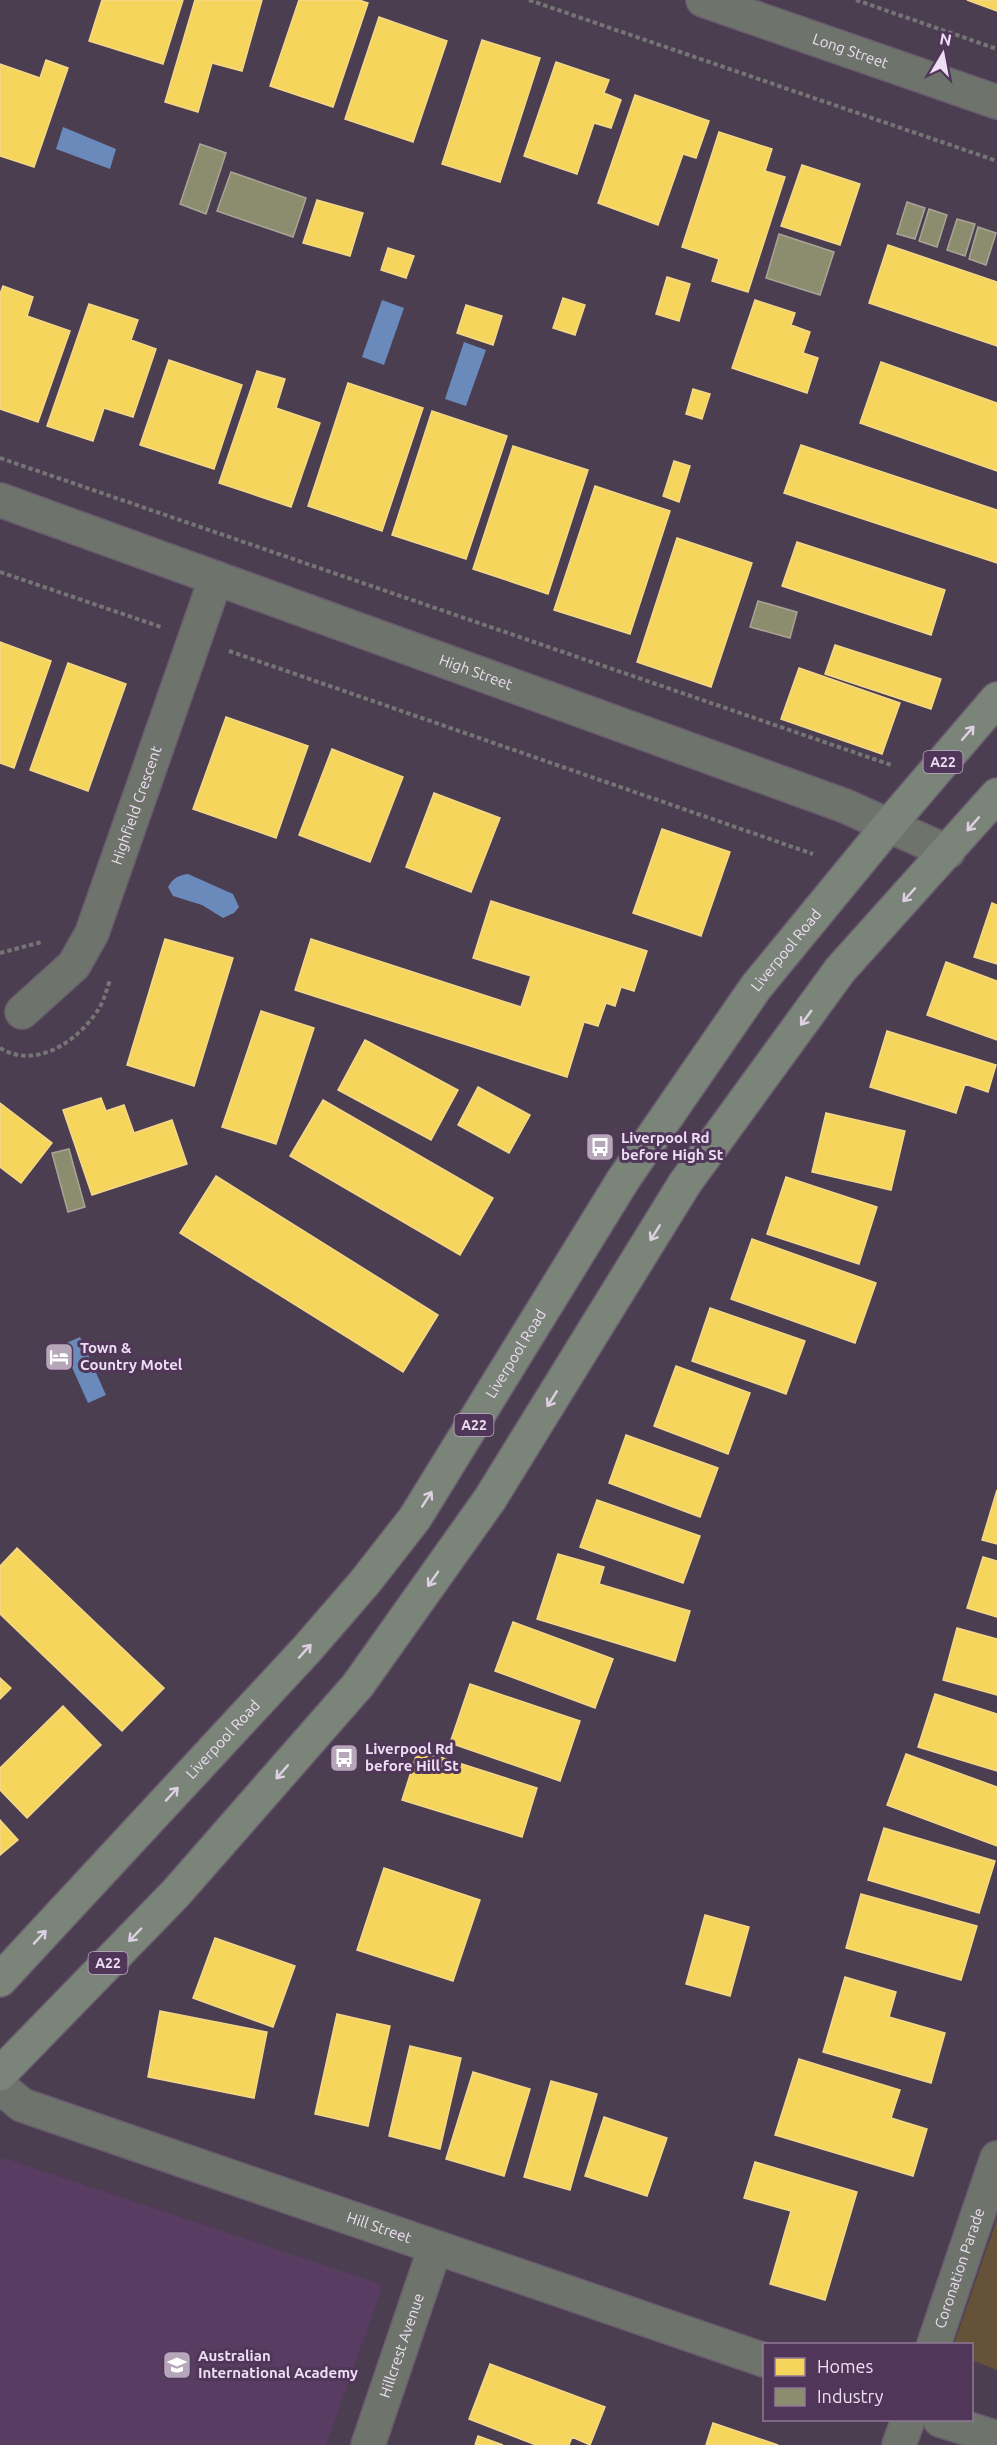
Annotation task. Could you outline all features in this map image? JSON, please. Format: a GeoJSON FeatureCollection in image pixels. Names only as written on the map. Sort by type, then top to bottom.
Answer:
{"type":"FeatureCollection","features":[{"type":"Feature","properties":{"kind":"highway","name":"Liverpool Road"},"geometry":{"type":"LineString","coordinates":[[0,1980],[307,1649],[365,1582],[415,1518],[617,1190],[684,1088],[756,987],[889,825],[997,699]]}},
{"type":"Feature","properties":{"kind":"highway","name":"A22"},"geometry":{"type":"LineString","coordinates":[[0,2074],[176,1893],[358,1685],[490,1499],[686,1183],[840,970],[997,795]]}},
{"type":"Feature","properties":{"kind":"street","name":"Long Street"},"geometry":{"type":"LineString","coordinates":[[703,0],[997,102]]}},
{"type":"Feature","properties":{"kind":"street","name":"High Street"},"geometry":{"type":"LineString","coordinates":[[0,500],[845,806],[948,852]]}},
{"type":"Feature","properties":{"kind":"street","name":"Highfield Crescent"},"geometry":{"type":"LineString","coordinates":[[22,1012],[49,991],[74,965],[93,933],[216,578]]}},
{"type":"Feature","properties":{"kind":"street","name":"Hill Street"},"geometry":{"type":"LineString","coordinates":[[0,2088],[22,2105],[763,2359]]}},
{"type":"Feature","properties":{"kind":"street","name":"Coronation Parade"},"geometry":{"type":"LineString","coordinates":[[934,2343],[997,2158]]}},
{"type":"Feature","properties":{"kind":"street","name":"Hillcrest Avenue"},"geometry":{"type":"LineString","coordinates":[[368,2445],[435,2248]]}},
{"type":"Feature","properties":{"kind":"street"},"geometry":{"type":"LineString","coordinates":[[899,2445],[908,2421]]}},
{"type":"Feature","properties":{"kind":"street"},"geometry":{"type":"LineString","coordinates":[[943,2421],[997,2438]]}},
{"type":"Feature","properties":{"kind":"path"},"geometry":{"type":"LineString","coordinates":[[530,0],[997,161]]}},
{"type":"Feature","properties":{"kind":"path"},"geometry":{"type":"LineString","coordinates":[[856,0],[997,49]]}},
{"type":"Feature","properties":{"kind":"path"},"geometry":{"type":"LineString","coordinates":[[0,458],[891,765]]}},
{"type":"Feature","properties":{"kind":"path"},"geometry":{"type":"LineString","coordinates":[[0,572],[172,631]]}},
{"type":"Feature","properties":{"kind":"path"},"geometry":{"type":"LineString","coordinates":[[223,661],[227,650],[813,854]]}},
{"type":"Feature","properties":{"kind":"path"},"geometry":{"type":"LineString","coordinates":[[0,953],[46,941]]}},
{"type":"Feature","properties":{"kind":"path"},"geometry":{"type":"LineString","coordinates":[[0,1048],[27,1056],[56,1051],[91,1021],[104,1000],[112,977]]}},
{"type":"Feature","properties":{"kind":"shaded area","name":"Australian International Academy"},"geometry":{"type":"Polygon","coordinates":[[[3,2158],[383,2285],[326,2445],[0,2445],[0,2160],[3,2158]]]}},
{"type":"Feature","properties":{"kind":"shaded area"},"geometry":{"type":"Polygon","coordinates":[[[997,2219],[997,2370],[973,2360],[973,2343],[954,2343],[997,2219]]]}},
{"type":"Feature","properties":{"kind":"water"},"geometry":{"type":"Polygon","coordinates":[[[63,127],[116,149],[110,169],[56,149],[63,127]]]}},
{"type":"Feature","properties":{"kind":"water"},"geometry":{"type":"Polygon","coordinates":[[[382,300],[404,308],[384,365],[362,357],[382,300]]]}},
{"type":"Feature","properties":{"kind":"water"},"geometry":{"type":"Polygon","coordinates":[[[464,342],[486,350],[466,406],[445,399],[464,342]]]}},
{"type":"Feature","properties":{"kind":"water"},"geometry":{"type":"Polygon","coordinates":[[[188,874],[233,894],[239,907],[234,913],[223,918],[202,905],[173,896],[168,887],[170,884],[176,878],[188,874]]]}},
{"type":"Feature","properties":{"kind":"water"},"geometry":{"type":"Polygon","coordinates":[[[80,1337],[106,1395],[88,1403],[62,1345],[80,1337]]]}},
{"type":"Feature","properties":{"kind":"building: Homes"},"geometry":{"type":"Polygon","coordinates":[[[102,0],[183,0],[163,64],[89,41],[102,0]]]}},
{"type":"Feature","properties":{"kind":"building: Homes"},"geometry":{"type":"Polygon","coordinates":[[[195,0],[262,0],[242,71],[212,63],[198,112],[165,102],[195,0]]]}},
{"type":"Feature","properties":{"kind":"building: Homes"},"geometry":{"type":"Polygon","coordinates":[[[299,0],[359,0],[368,3],[333,107],[270,86],[299,0]]]}},
{"type":"Feature","properties":{"kind":"building: Homes"},"geometry":{"type":"Polygon","coordinates":[[[967,0],[997,0],[997,11],[967,0]]]}},
{"type":"Feature","properties":{"kind":"building: Homes"},"geometry":{"type":"Polygon","coordinates":[[[379,17],[447,41],[413,142],[345,119],[379,17]]]}},
{"type":"Feature","properties":{"kind":"building: Homes"},"geometry":{"type":"Polygon","coordinates":[[[482,40],[540,58],[500,182],[442,164],[482,40]]]}},
{"type":"Feature","properties":{"kind":"building: Homes"},"geometry":{"type":"Polygon","coordinates":[[[46,60],[68,68],[34,167],[0,156],[0,64],[40,78],[46,60]]]}},
{"type":"Feature","properties":{"kind":"building: Homes"},"geometry":{"type":"Polygon","coordinates":[[[556,62],[609,80],[604,93],[621,100],[611,128],[594,123],[577,174],[524,156],[556,62]]]}},
{"type":"Feature","properties":{"kind":"building: Homes"},"geometry":{"type":"Polygon","coordinates":[[[635,95],[709,121],[696,158],[683,154],[658,225],[598,203],[635,95]]]}},
{"type":"Feature","properties":{"kind":"building: Homes"},"geometry":{"type":"Polygon","coordinates":[[[719,132],[772,149],[765,171],[785,177],[748,292],[712,281],[719,259],[682,247],[719,132]]]}},
{"type":"Feature","properties":{"kind":"building: Homes"},"geometry":{"type":"Polygon","coordinates":[[[802,165],[860,184],[840,245],[781,226],[802,165]]]}},
{"type":"Feature","properties":{"kind":"building: Homes"},"geometry":{"type":"Polygon","coordinates":[[[317,200],[363,213],[350,256],[303,243],[317,200]]]}},
{"type":"Feature","properties":{"kind":"building: Homes"},"geometry":{"type":"Polygon","coordinates":[[[888,245],[997,282],[997,346],[869,303],[888,245]]]}},
{"type":"Feature","properties":{"kind":"building: Homes"},"geometry":{"type":"Polygon","coordinates":[[[388,248],[414,256],[406,278],[381,270],[388,248]]]}},
{"type":"Feature","properties":{"kind":"building: Homes"},"geometry":{"type":"Polygon","coordinates":[[[667,277],[690,284],[679,321],[656,314],[667,277]]]}},
{"type":"Feature","properties":{"kind":"building: Homes"},"geometry":{"type":"Polygon","coordinates":[[[3,286],[33,297],[27,316],[70,331],[38,422],[0,409],[0,294],[3,286]]]}},
{"type":"Feature","properties":{"kind":"building: Homes"},"geometry":{"type":"Polygon","coordinates":[[[563,298],[585,305],[575,335],[553,328],[563,298]]]}},
{"type":"Feature","properties":{"kind":"building: Homes"},"geometry":{"type":"Polygon","coordinates":[[[755,300],[795,313],[791,325],[810,332],[803,353],[818,358],[807,393],[732,368],[755,300]]]}},
{"type":"Feature","properties":{"kind":"building: Homes"},"geometry":{"type":"Polygon","coordinates":[[[89,304],[138,320],[131,340],[156,349],[133,417],[104,408],[93,441],[47,426],[89,304]]]}},
{"type":"Feature","properties":{"kind":"building: Homes"},"geometry":{"type":"Polygon","coordinates":[[[466,305],[502,316],[493,345],[457,333],[466,305]]]}},
{"type":"Feature","properties":{"kind":"building: Homes"},"geometry":{"type":"Polygon","coordinates":[[[169,360],[242,385],[214,469],[140,445],[169,360]]]}},
{"type":"Feature","properties":{"kind":"building: Homes"},"geometry":{"type":"Polygon","coordinates":[[[881,362],[997,403],[997,471],[860,423],[881,362]]]}},
{"type":"Feature","properties":{"kind":"building: Homes"},"geometry":{"type":"Polygon","coordinates":[[[257,371],[285,379],[276,408],[320,423],[291,507],[219,483],[257,371]]]}},
{"type":"Feature","properties":{"kind":"building: Homes"},"geometry":{"type":"Polygon","coordinates":[[[348,383],[423,408],[382,531],[308,506],[348,383]]]}},
{"type":"Feature","properties":{"kind":"building: Homes"},"geometry":{"type":"Polygon","coordinates":[[[693,389],[710,394],[702,419],[686,414],[693,389]]]}},
{"type":"Feature","properties":{"kind":"building: Homes"},"geometry":{"type":"Polygon","coordinates":[[[432,411],[507,436],[466,559],[392,535],[432,411]]]}},
{"type":"Feature","properties":{"kind":"building: Homes"},"geometry":{"type":"Polygon","coordinates":[[[801,445],[997,510],[997,563],[784,493],[801,445]]]}},
{"type":"Feature","properties":{"kind":"building: Homes"},"geometry":{"type":"Polygon","coordinates":[[[513,446],[588,470],[548,594],[473,569],[513,446]]]}},
{"type":"Feature","properties":{"kind":"building: Homes"},"geometry":{"type":"Polygon","coordinates":[[[674,461],[690,466],[679,502],[663,496],[674,461]]]}},
{"type":"Feature","properties":{"kind":"building: Homes"},"geometry":{"type":"Polygon","coordinates":[[[595,486],[670,511],[630,634],[554,610],[595,486]]]}},
{"type":"Feature","properties":{"kind":"building: Homes"},"geometry":{"type":"Polygon","coordinates":[[[677,538],[752,563],[711,687],[637,662],[677,538]]]}},
{"type":"Feature","properties":{"kind":"building: Homes"},"geometry":{"type":"Polygon","coordinates":[[[797,542],[945,590],[931,635],[782,586],[797,542]]]}},
{"type":"Feature","properties":{"kind":"building: Homes"},"geometry":{"type":"Polygon","coordinates":[[[0,642],[51,661],[14,768],[0,763],[0,642]]]}},
{"type":"Feature","properties":{"kind":"building: Homes"},"geometry":{"type":"Polygon","coordinates":[[[835,645],[941,679],[931,709],[825,674],[835,645]]]}},
{"type":"Feature","properties":{"kind":"building: Homes"},"geometry":{"type":"Polygon","coordinates":[[[68,663],[126,684],[88,791],[30,770],[68,663]]]}},
{"type":"Feature","properties":{"kind":"building: Homes"},"geometry":{"type":"Polygon","coordinates":[[[799,668],[900,703],[882,754],[781,719],[799,668]]]}},
{"type":"Feature","properties":{"kind":"building: Homes"},"geometry":{"type":"Polygon","coordinates":[[[226,717],[308,746],[276,838],[193,809],[226,717]]]}},
{"type":"Feature","properties":{"kind":"building: Homes"},"geometry":{"type":"Polygon","coordinates":[[[332,749],[403,777],[370,862],[299,835],[332,749]]]}},
{"type":"Feature","properties":{"kind":"building: Homes"},"geometry":{"type":"Polygon","coordinates":[[[434,793],[500,818],[471,892],[406,867],[434,793]]]}},
{"type":"Feature","properties":{"kind":"building: Homes"},"geometry":{"type":"Polygon","coordinates":[[[662,829],[730,852],[701,936],[633,913],[662,829]]]}},
{"type":"Feature","properties":{"kind":"building: Homes"},"geometry":{"type":"Polygon","coordinates":[[[491,901],[647,951],[634,991],[621,987],[615,1006],[606,1003],[598,1026],[584,1022],[567,1077],[295,990],[311,939],[521,1007],[531,976],[473,958],[491,901]]]}},
{"type":"Feature","properties":{"kind":"building: Homes"},"geometry":{"type":"Polygon","coordinates":[[[992,903],[997,905],[997,964],[974,957],[992,903]]]}},
{"type":"Feature","properties":{"kind":"building: Homes"},"geometry":{"type":"Polygon","coordinates":[[[165,939],[233,958],[194,1086],[127,1065],[165,939]]]}},
{"type":"Feature","properties":{"kind":"building: Homes"},"geometry":{"type":"Polygon","coordinates":[[[946,962],[997,981],[997,1040],[927,1015],[946,962]]]}},
{"type":"Feature","properties":{"kind":"building: Homes"},"geometry":{"type":"Polygon","coordinates":[[[261,1011],[314,1028],[276,1144],[222,1127],[261,1011]]]}},
{"type":"Feature","properties":{"kind":"building: Homes"},"geometry":{"type":"Polygon","coordinates":[[[887,1031],[996,1065],[988,1092],[965,1084],[956,1113],[870,1087],[887,1031]]]}},
{"type":"Feature","properties":{"kind":"building: Homes"},"geometry":{"type":"Polygon","coordinates":[[[365,1040],[458,1090],[431,1140],[338,1090],[365,1040]]]}},
{"type":"Feature","properties":{"kind":"building: Homes"},"geometry":{"type":"Polygon","coordinates":[[[478,1087],[530,1115],[509,1153],[458,1125],[478,1087]]]}},
{"type":"Feature","properties":{"kind":"building: Homes"},"geometry":{"type":"Polygon","coordinates":[[[101,1098],[106,1111],[124,1105],[134,1133],[172,1120],[187,1164],[92,1195],[63,1110],[101,1098]]]}},
{"type":"Feature","properties":{"kind":"building: Homes"},"geometry":{"type":"Polygon","coordinates":[[[323,1100],[493,1198],[460,1255],[290,1156],[323,1100]]]}},
{"type":"Feature","properties":{"kind":"building: Homes"},"geometry":{"type":"Polygon","coordinates":[[[0,1103],[52,1143],[21,1183],[0,1167],[0,1103]]]}},
{"type":"Feature","properties":{"kind":"building: Homes"},"geometry":{"type":"Polygon","coordinates":[[[826,1113],[905,1131],[891,1190],[812,1172],[826,1113]]]}},
{"type":"Feature","properties":{"kind":"building: Homes"},"geometry":{"type":"Polygon","coordinates":[[[216,1176],[438,1315],[403,1372],[180,1233],[216,1176]]]}},
{"type":"Feature","properties":{"kind":"building: Homes"},"geometry":{"type":"Polygon","coordinates":[[[786,1177],[877,1207],[859,1264],[767,1234],[786,1177]]]}},
{"type":"Feature","properties":{"kind":"building: Homes"},"geometry":{"type":"Polygon","coordinates":[[[752,1239],[876,1283],[855,1343],[731,1299],[752,1239]]]}},
{"type":"Feature","properties":{"kind":"building: Homes"},"geometry":{"type":"Polygon","coordinates":[[[710,1308],[805,1341],[786,1394],[692,1361],[710,1308]]]}},
{"type":"Feature","properties":{"kind":"building: Homes"},"geometry":{"type":"Polygon","coordinates":[[[676,1366],[750,1393],[728,1454],[654,1426],[676,1366]]]}},
{"type":"Feature","properties":{"kind":"building: Homes"},"geometry":{"type":"Polygon","coordinates":[[[626,1435],[718,1468],[700,1517],[609,1483],[626,1435]]]}},
{"type":"Feature","properties":{"kind":"building: Homes"},"geometry":{"type":"Polygon","coordinates":[[[997,1490],[997,1544],[982,1540],[997,1490]]]}},
{"type":"Feature","properties":{"kind":"building: Homes"},"geometry":{"type":"Polygon","coordinates":[[[597,1500],[700,1536],[683,1583],[580,1547],[597,1500]]]}},
{"type":"Feature","properties":{"kind":"building: Homes"},"geometry":{"type":"Polygon","coordinates":[[[17,1548],[164,1688],[122,1731],[0,1614],[0,1566],[17,1548]]]}},
{"type":"Feature","properties":{"kind":"building: Homes"},"geometry":{"type":"Polygon","coordinates":[[[558,1554],[604,1567],[599,1584],[690,1611],[675,1661],[537,1619],[558,1554]]]}},
{"type":"Feature","properties":{"kind":"building: Homes"},"geometry":{"type":"Polygon","coordinates":[[[983,1557],[997,1561],[997,1617],[967,1608],[983,1557]]]}},
{"type":"Feature","properties":{"kind":"building: Homes"},"geometry":{"type":"Polygon","coordinates":[[[513,1622],[613,1659],[595,1708],[495,1671],[513,1622]]]}},
{"type":"Feature","properties":{"kind":"building: Homes"},"geometry":{"type":"Polygon","coordinates":[[[957,1628],[997,1639],[997,1695],[943,1680],[957,1628]]]}},
{"type":"Feature","properties":{"kind":"building: Homes"},"geometry":{"type":"Polygon","coordinates":[[[0,1678],[11,1688],[0,1699],[0,1678]]]}},
{"type":"Feature","properties":{"kind":"building: Homes"},"geometry":{"type":"Polygon","coordinates":[[[470,1684],[580,1721],[560,1781],[450,1743],[470,1684]]]}},
{"type":"Feature","properties":{"kind":"building: Homes"},"geometry":{"type":"Polygon","coordinates":[[[935,1694],[997,1714],[997,1771],[918,1747],[935,1694]]]}},
{"type":"Feature","properties":{"kind":"building: Homes"},"geometry":{"type":"Polygon","coordinates":[[[63,1706],[101,1745],[27,1818],[0,1790],[0,1768],[63,1706]]]}},
{"type":"Feature","properties":{"kind":"building: Homes"},"geometry":{"type":"Polygon","coordinates":[[[418,1750],[537,1788],[522,1837],[402,1800],[418,1750]]]}},
{"type":"Feature","properties":{"kind":"building: Homes"},"geometry":{"type":"Polygon","coordinates":[[[906,1754],[997,1787],[997,1846],[887,1805],[906,1754]]]}},
{"type":"Feature","properties":{"kind":"building: Homes"},"geometry":{"type":"Polygon","coordinates":[[[0,1820],[18,1840],[0,1855],[0,1820]]]}},
{"type":"Feature","properties":{"kind":"building: Homes"},"geometry":{"type":"Polygon","coordinates":[[[884,1828],[995,1861],[979,1913],[868,1880],[884,1828]]]}},
{"type":"Feature","properties":{"kind":"building: Homes"},"geometry":{"type":"Polygon","coordinates":[[[384,1868],[480,1900],[453,1981],[357,1950],[384,1868]]]}},
{"type":"Feature","properties":{"kind":"building: Homes"},"geometry":{"type":"Polygon","coordinates":[[[861,1894],[977,1926],[961,1980],[846,1948],[861,1894]]]}},
{"type":"Feature","properties":{"kind":"building: Homes"},"geometry":{"type":"Polygon","coordinates":[[[705,1915],[749,1927],[730,1996],[686,1984],[705,1915]]]}},
{"type":"Feature","properties":{"kind":"building: Homes"},"geometry":{"type":"Polygon","coordinates":[[[215,1938],[295,1966],[273,2027],[193,1998],[215,1938]]]}},
{"type":"Feature","properties":{"kind":"building: Homes"},"geometry":{"type":"Polygon","coordinates":[[[845,1977],[896,1992],[889,2017],[945,2033],[931,2083],[823,2052],[845,1977]]]}},
{"type":"Feature","properties":{"kind":"building: Homes"},"geometry":{"type":"Polygon","coordinates":[[[160,2011],[267,2032],[254,2098],[148,2077],[160,2011]]]}},
{"type":"Feature","properties":{"kind":"building: Homes"},"geometry":{"type":"Polygon","coordinates":[[[337,2014],[390,2026],[368,2126],[315,2114],[337,2014]]]}},
{"type":"Feature","properties":{"kind":"building: Homes"},"geometry":{"type":"Polygon","coordinates":[[[410,2046],[461,2058],[440,2149],[389,2136],[410,2046]]]}},
{"type":"Feature","properties":{"kind":"building: Homes"},"geometry":{"type":"Polygon","coordinates":[[[799,2059],[900,2090],[891,2118],[927,2129],[913,2176],[775,2135],[799,2059]]]}},
{"type":"Feature","properties":{"kind":"building: Homes"},"geometry":{"type":"Polygon","coordinates":[[[473,2072],[530,2089],[504,2176],[446,2159],[473,2072]]]}},
{"type":"Feature","properties":{"kind":"building: Homes"},"geometry":{"type":"Polygon","coordinates":[[[551,2081],[597,2094],[570,2190],[524,2177],[551,2081]]]}},
{"type":"Feature","properties":{"kind":"building: Homes"},"geometry":{"type":"Polygon","coordinates":[[[604,2117],[667,2138],[647,2196],[585,2176],[604,2117]]]}},
{"type":"Feature","properties":{"kind":"building: Homes"},"geometry":{"type":"Polygon","coordinates":[[[755,2162],[857,2192],[825,2300],[770,2284],[791,2211],[744,2198],[755,2162]]]}},
{"type":"Feature","properties":{"kind":"building: Homes"},"geometry":{"type":"Polygon","coordinates":[[[490,2364],[605,2407],[590,2445],[572,2437],[569,2445],[536,2445],[469,2419],[490,2364]]]}},
{"type":"Feature","properties":{"kind":"building: Homes"},"geometry":{"type":"Polygon","coordinates":[[[713,2423],[778,2445],[706,2445],[713,2423]]]}},
{"type":"Feature","properties":{"kind":"building: Homes"},"geometry":{"type":"Polygon","coordinates":[[[478,2436],[503,2445],[475,2445],[478,2436]]]}},
{"type":"Feature","properties":{"kind":"building: Industry"},"geometry":{"type":"Polygon","coordinates":[[[200,144],[226,153],[206,214],[180,204],[200,144]]]}},
{"type":"Feature","properties":{"kind":"building: Industry"},"geometry":{"type":"Polygon","coordinates":[[[231,172],[306,198],[293,237],[217,211],[231,172]]]}},
{"type":"Feature","properties":{"kind":"building: Industry"},"geometry":{"type":"Polygon","coordinates":[[[907,202],[925,208],[915,239],[897,234],[907,202]]]}},
{"type":"Feature","properties":{"kind":"building: Industry"},"geometry":{"type":"Polygon","coordinates":[[[929,209],[947,215],[937,247],[919,241],[929,209]]]}},
{"type":"Feature","properties":{"kind":"building: Industry"},"geometry":{"type":"Polygon","coordinates":[[[957,219],[975,224],[965,256],[947,250],[957,219]]]}},
{"type":"Feature","properties":{"kind":"building: Industry"},"geometry":{"type":"Polygon","coordinates":[[[978,227],[996,233],[986,265],[969,259],[978,227]]]}},
{"type":"Feature","properties":{"kind":"building: Industry"},"geometry":{"type":"Polygon","coordinates":[[[779,234],[834,252],[820,295],[766,278],[779,234]]]}},
{"type":"Feature","properties":{"kind":"building: Industry"},"geometry":{"type":"Polygon","coordinates":[[[758,601],[797,612],[790,638],[750,627],[758,601]]]}},
{"type":"Feature","properties":{"kind":"building: Industry"},"geometry":{"type":"Polygon","coordinates":[[[69,1149],[85,1207],[68,1212],[52,1153],[69,1149]]]}},
{"type":"Feature","properties":{"kind":"place","name":"Liverpool Rd before High St"},"geometry":{"type":"Point","coordinates":[600,1147]}},
{"type":"Feature","properties":{"kind":"place","name":"Town & Country Motel"},"geometry":{"type":"Point","coordinates":[59,1357]}},
{"type":"Feature","properties":{"kind":"place","name":"Liverpool Rd before Hill St"},"geometry":{"type":"Point","coordinates":[344,1758]}},
{"type":"Feature","properties":{"kind":"place","name":"Australian International Academy"},"geometry":{"type":"Point","coordinates":[177,2365]}}]}
